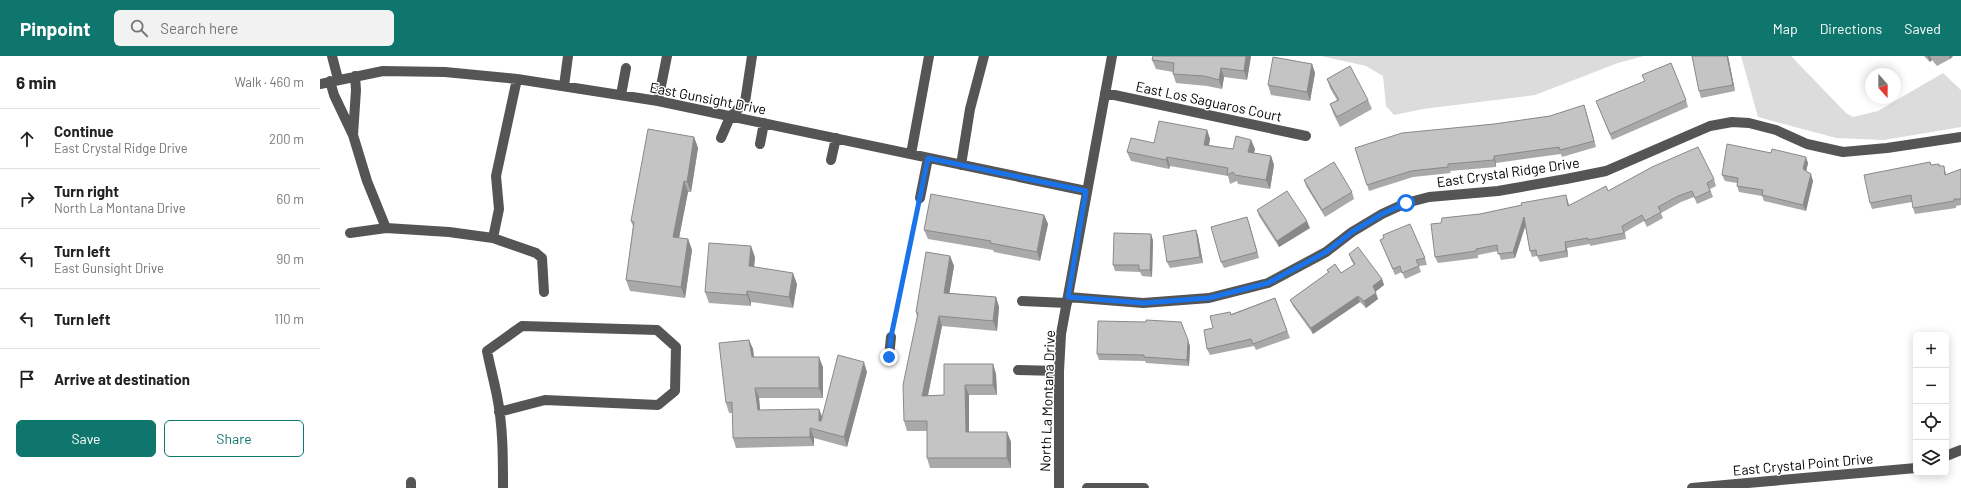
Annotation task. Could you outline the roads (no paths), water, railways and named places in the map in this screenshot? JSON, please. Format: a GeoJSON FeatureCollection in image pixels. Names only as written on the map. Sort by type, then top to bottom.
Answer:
{"type":"FeatureCollection","features":[{"type":"Feature","properties":{"kind":"street"},"geometry":{"type":"LineString","coordinates":[[332,56],[334,95],[353,135],[367,181],[386,228]]}},
{"type":"Feature","properties":{"kind":"street"},"geometry":{"type":"LineString","coordinates":[[564,86],[568,56]]}},
{"type":"Feature","properties":{"kind":"street"},"geometry":{"type":"LineString","coordinates":[[658,101],[667,56]]}},
{"type":"Feature","properties":{"kind":"street"},"geometry":{"type":"LineString","coordinates":[[722,138],[730,117],[745,102],[752,56]]}},
{"type":"Feature","properties":{"kind":"street"},"geometry":{"type":"LineString","coordinates":[[911,154],[929,56]]}},
{"type":"Feature","properties":{"kind":"street"},"geometry":{"type":"LineString","coordinates":[[961,165],[970,109],[984,56]]}},
{"type":"Feature","properties":{"kind":"street","name":"North La Montana Drive"},"geometry":{"type":"LineString","coordinates":[[1059,488],[1059,371],[1061,334],[1086,191],[1112,56]]}},
{"type":"Feature","properties":{"kind":"street"},"geometry":{"type":"LineString","coordinates":[[620,95],[626,68]]}},
{"type":"Feature","properties":{"kind":"street","name":"East Gunsight Drive"},"geometry":{"type":"LineString","coordinates":[[320,84],[383,71],[445,72],[517,79],[658,101],[1086,191]]}},
{"type":"Feature","properties":{"kind":"street"},"geometry":{"type":"LineString","coordinates":[[353,135],[356,90],[355,76]]}},
{"type":"Feature","properties":{"kind":"street"},"geometry":{"type":"LineString","coordinates":[[493,238],[499,209],[496,176],[517,79]]}},
{"type":"Feature","properties":{"kind":"street","name":"East Los Saguaros Court"},"geometry":{"type":"LineString","coordinates":[[1105,93],[1306,136]]}},
{"type":"Feature","properties":{"kind":"street","name":"East Crystal Ridge Drive"},"geometry":{"type":"LineString","coordinates":[[1022,302],[1067,300],[1143,303],[1209,298],[1268,283],[1326,252],[1382,214],[1406,203],[1429,198],[1506,189],[1606,171],[1710,126],[1732,122],[1749,123],[1776,130],[1807,144],[1843,152],[1887,148],[1961,137]]}},
{"type":"Feature","properties":{"kind":"street"},"geometry":{"type":"LineString","coordinates":[[760,144],[764,123]]}},
{"type":"Feature","properties":{"kind":"street"},"geometry":{"type":"LineString","coordinates":[[831,160],[836,138]]}},
{"type":"Feature","properties":{"kind":"street"},"geometry":{"type":"LineString","coordinates":[[920,198],[928,158]]}},
{"type":"Feature","properties":{"kind":"street"},"geometry":{"type":"LineString","coordinates":[[350,233],[386,228],[449,232],[493,238],[536,253],[542,258],[544,292]]}},
{"type":"Feature","properties":{"kind":"street"},"geometry":{"type":"LineString","coordinates":[[499,412],[545,400],[658,405],[675,391],[676,347],[657,330],[522,326],[487,351],[499,412],[503,444],[504,488]]}},
{"type":"Feature","properties":{"kind":"street"},"geometry":{"type":"LineString","coordinates":[[889,357],[891,337]]}},
{"type":"Feature","properties":{"kind":"street"},"geometry":{"type":"LineString","coordinates":[[1018,370],[1059,371]]}},
{"type":"Feature","properties":{"kind":"street"},"geometry":{"type":"LineString","coordinates":[[1949,455],[1961,450]]}},
{"type":"Feature","properties":{"kind":"street","name":"East Crystal Point Drive"},"geometry":{"type":"LineString","coordinates":[[1692,488],[1913,468]]}},
{"type":"Feature","properties":{"kind":"street"},"geometry":{"type":"LineString","coordinates":[[1087,488],[1144,488]]}}]}
